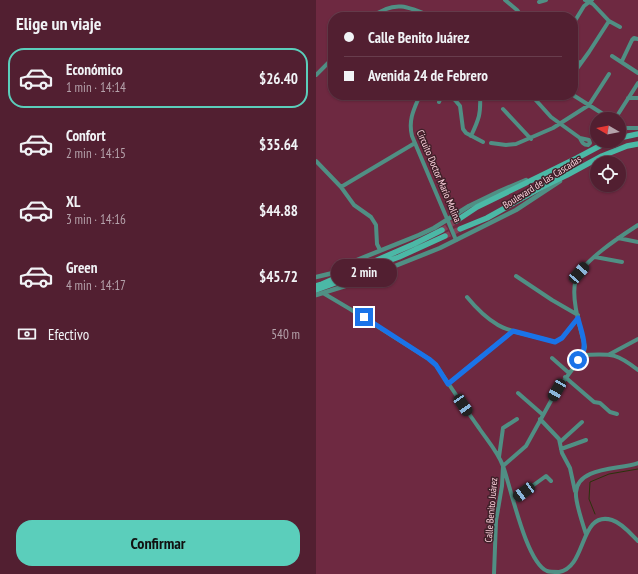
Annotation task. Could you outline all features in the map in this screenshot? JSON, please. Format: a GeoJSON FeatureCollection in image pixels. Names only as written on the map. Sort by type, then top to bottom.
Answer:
{"type":"FeatureCollection","features":[{"type":"Feature","properties":{"kind":"main road"},"geometry":{"type":"LineString","coordinates":[[626,137],[638,134]]}},
{"type":"Feature","properties":{"kind":"main road","name":"Boulevard de las Cascadas"},"geometry":{"type":"LineString","coordinates":[[567,175],[616,150],[638,144]]}},
{"type":"Feature","properties":{"kind":"main road","name":"Boulevard de las Cascadas"},"geometry":{"type":"LineString","coordinates":[[548,172],[595,148]]}},
{"type":"Feature","properties":{"kind":"main road"},"geometry":{"type":"LineString","coordinates":[[456,221],[477,207],[548,172]]}},
{"type":"Feature","properties":{"kind":"main road"},"geometry":{"type":"LineString","coordinates":[[460,229],[487,218],[542,187],[567,175]]}},
{"type":"Feature","properties":{"kind":"main road"},"geometry":{"type":"LineString","coordinates":[[316,286],[323,288],[442,230]]}},
{"type":"Feature","properties":{"kind":"main road"},"geometry":{"type":"LineString","coordinates":[[316,290],[399,257],[445,236]]}},
{"type":"Feature","properties":{"kind":"street"},"geometry":{"type":"LineString","coordinates":[[505,0],[518,12]]}},
{"type":"Feature","properties":{"kind":"street"},"geometry":{"type":"LineString","coordinates":[[539,3],[546,0]]}},
{"type":"Feature","properties":{"kind":"street"},"geometry":{"type":"LineString","coordinates":[[578,16],[587,0],[593,4],[609,21],[620,27]]}},
{"type":"Feature","properties":{"kind":"street"},"geometry":{"type":"LineString","coordinates":[[378,12],[384,7],[397,3],[421,12]]}},
{"type":"Feature","properties":{"kind":"street"},"geometry":{"type":"LineString","coordinates":[[578,67],[609,21]]}},
{"type":"Feature","properties":{"kind":"street"},"geometry":{"type":"LineString","coordinates":[[622,62],[632,40],[636,38]]}},
{"type":"Feature","properties":{"kind":"street"},"geometry":{"type":"LineString","coordinates":[[612,56],[638,73]]}},
{"type":"Feature","properties":{"kind":"street"},"geometry":{"type":"LineString","coordinates":[[316,75],[328,64]]}},
{"type":"Feature","properties":{"kind":"street"},"geometry":{"type":"LineString","coordinates":[[490,143],[506,145],[516,144],[530,139],[560,123],[589,105],[609,74]]}},
{"type":"Feature","properties":{"kind":"street"},"geometry":{"type":"LineString","coordinates":[[619,112],[638,83]]}},
{"type":"Feature","properties":{"kind":"street"},"geometry":{"type":"LineString","coordinates":[[578,97],[600,112]]}},
{"type":"Feature","properties":{"kind":"street"},"geometry":{"type":"LineString","coordinates":[[628,98],[638,98]]}},
{"type":"Feature","properties":{"kind":"street","name":"Circuito Doctor Mario Molina"},"geometry":{"type":"LineString","coordinates":[[418,100],[411,118],[411,132],[414,143],[456,240]]}},
{"type":"Feature","properties":{"kind":"street"},"geometry":{"type":"LineString","coordinates":[[455,100],[460,106],[463,129],[471,136],[483,142]]}},
{"type":"Feature","properties":{"kind":"street"},"geometry":{"type":"LineString","coordinates":[[471,136],[479,118],[481,108],[480,100]]}},
{"type":"Feature","properties":{"kind":"street"},"geometry":{"type":"LineString","coordinates":[[536,100],[551,117],[580,138]]}},
{"type":"Feature","properties":{"kind":"street"},"geometry":{"type":"LineString","coordinates":[[503,109],[530,139]]}},
{"type":"Feature","properties":{"kind":"street"},"geometry":{"type":"LineString","coordinates":[[626,128],[638,128]]}},
{"type":"Feature","properties":{"kind":"street"},"geometry":{"type":"LineString","coordinates":[[341,187],[414,143]]}},
{"type":"Feature","properties":{"kind":"street"},"geometry":{"type":"LineString","coordinates":[[316,160],[341,187],[354,205],[371,217],[376,225],[377,244],[380,250]]}},
{"type":"Feature","properties":{"kind":"street","name":"Boulevard de las Cascadas"},"geometry":{"type":"LineString","coordinates":[[316,277],[334,273],[357,260],[419,235],[489,196],[548,172]]}},
{"type":"Feature","properties":{"kind":"street","name":"Boulevard de las Cascadas"},"geometry":{"type":"LineString","coordinates":[[316,295],[323,288],[345,286],[419,257],[456,240],[516,210],[567,175]]}},
{"type":"Feature","properties":{"kind":"street"},"geometry":{"type":"LineString","coordinates":[[638,225],[618,238],[595,257],[579,273],[576,280],[574,295],[585,347],[583,355],[610,354],[625,360],[638,370]]}},
{"type":"Feature","properties":{"kind":"street"},"geometry":{"type":"LineString","coordinates":[[618,238],[638,242]]}},
{"type":"Feature","properties":{"kind":"street"},"geometry":{"type":"LineString","coordinates":[[595,257],[622,262]]}},
{"type":"Feature","properties":{"kind":"street"},"geometry":{"type":"LineString","coordinates":[[516,276],[578,317]]}},
{"type":"Feature","properties":{"kind":"street"},"geometry":{"type":"LineString","coordinates":[[323,288],[350,309],[429,359],[436,365],[499,457],[523,532],[539,565],[547,571],[560,572],[571,566],[576,559],[589,528],[597,522],[607,519],[613,520],[638,541]]}},
{"type":"Feature","properties":{"kind":"street"},"geometry":{"type":"LineString","coordinates":[[467,298],[479,311],[498,325],[513,331],[555,342],[562,338],[578,317]]}},
{"type":"Feature","properties":{"kind":"street"},"geometry":{"type":"LineString","coordinates":[[448,384],[513,331]]}},
{"type":"Feature","properties":{"kind":"street"},"geometry":{"type":"LineString","coordinates":[[610,354],[638,339]]}},
{"type":"Feature","properties":{"kind":"street","name":"Calle Benito Juárez"},"geometry":{"type":"LineString","coordinates":[[494,574],[496,521],[502,486],[503,466],[526,446],[542,414],[565,377],[583,355]]}},
{"type":"Feature","properties":{"kind":"street"},"geometry":{"type":"LineString","coordinates":[[552,358],[569,373]]}},
{"type":"Feature","properties":{"kind":"street"},"geometry":{"type":"LineString","coordinates":[[565,377],[594,402],[600,403],[610,412],[617,414]]}},
{"type":"Feature","properties":{"kind":"street"},"geometry":{"type":"LineString","coordinates":[[518,393],[542,414]]}},
{"type":"Feature","properties":{"kind":"street"},"geometry":{"type":"LineString","coordinates":[[499,457],[503,428],[517,419]]}},
{"type":"Feature","properties":{"kind":"street"},"geometry":{"type":"LineString","coordinates":[[540,419],[558,437],[560,449],[570,468],[586,534]]}},
{"type":"Feature","properties":{"kind":"street"},"geometry":{"type":"LineString","coordinates":[[560,442],[582,422]]}},
{"type":"Feature","properties":{"kind":"street"},"geometry":{"type":"LineString","coordinates":[[560,449],[586,440]]}},
{"type":"Feature","properties":{"kind":"street"},"geometry":{"type":"LineString","coordinates":[[576,493],[578,485],[586,475],[638,463]]}},
{"type":"Feature","properties":{"kind":"street"},"geometry":{"type":"LineString","coordinates":[[513,500],[546,476],[551,481]]}},
{"type":"Feature","properties":{"kind":"waterway"},"geometry":{"type":"LineString","coordinates":[[595,514],[589,499],[590,482],[609,474],[638,469]]}},
{"type":"Feature","properties":{"kind":"tunnel"},"geometry":{"type":"LineString","coordinates":[[442,230],[456,221]]}},
{"type":"Feature","properties":{"kind":"tunnel"},"geometry":{"type":"LineString","coordinates":[[445,236],[460,229]]}},
{"type":"Feature","properties":{"kind":"route"},"geometry":{"type":"LineString","coordinates":[[364,317],[429,359],[436,365],[448,384],[513,331],[555,342],[562,338],[578,318],[585,347],[583,355],[578,360]]}}]}
